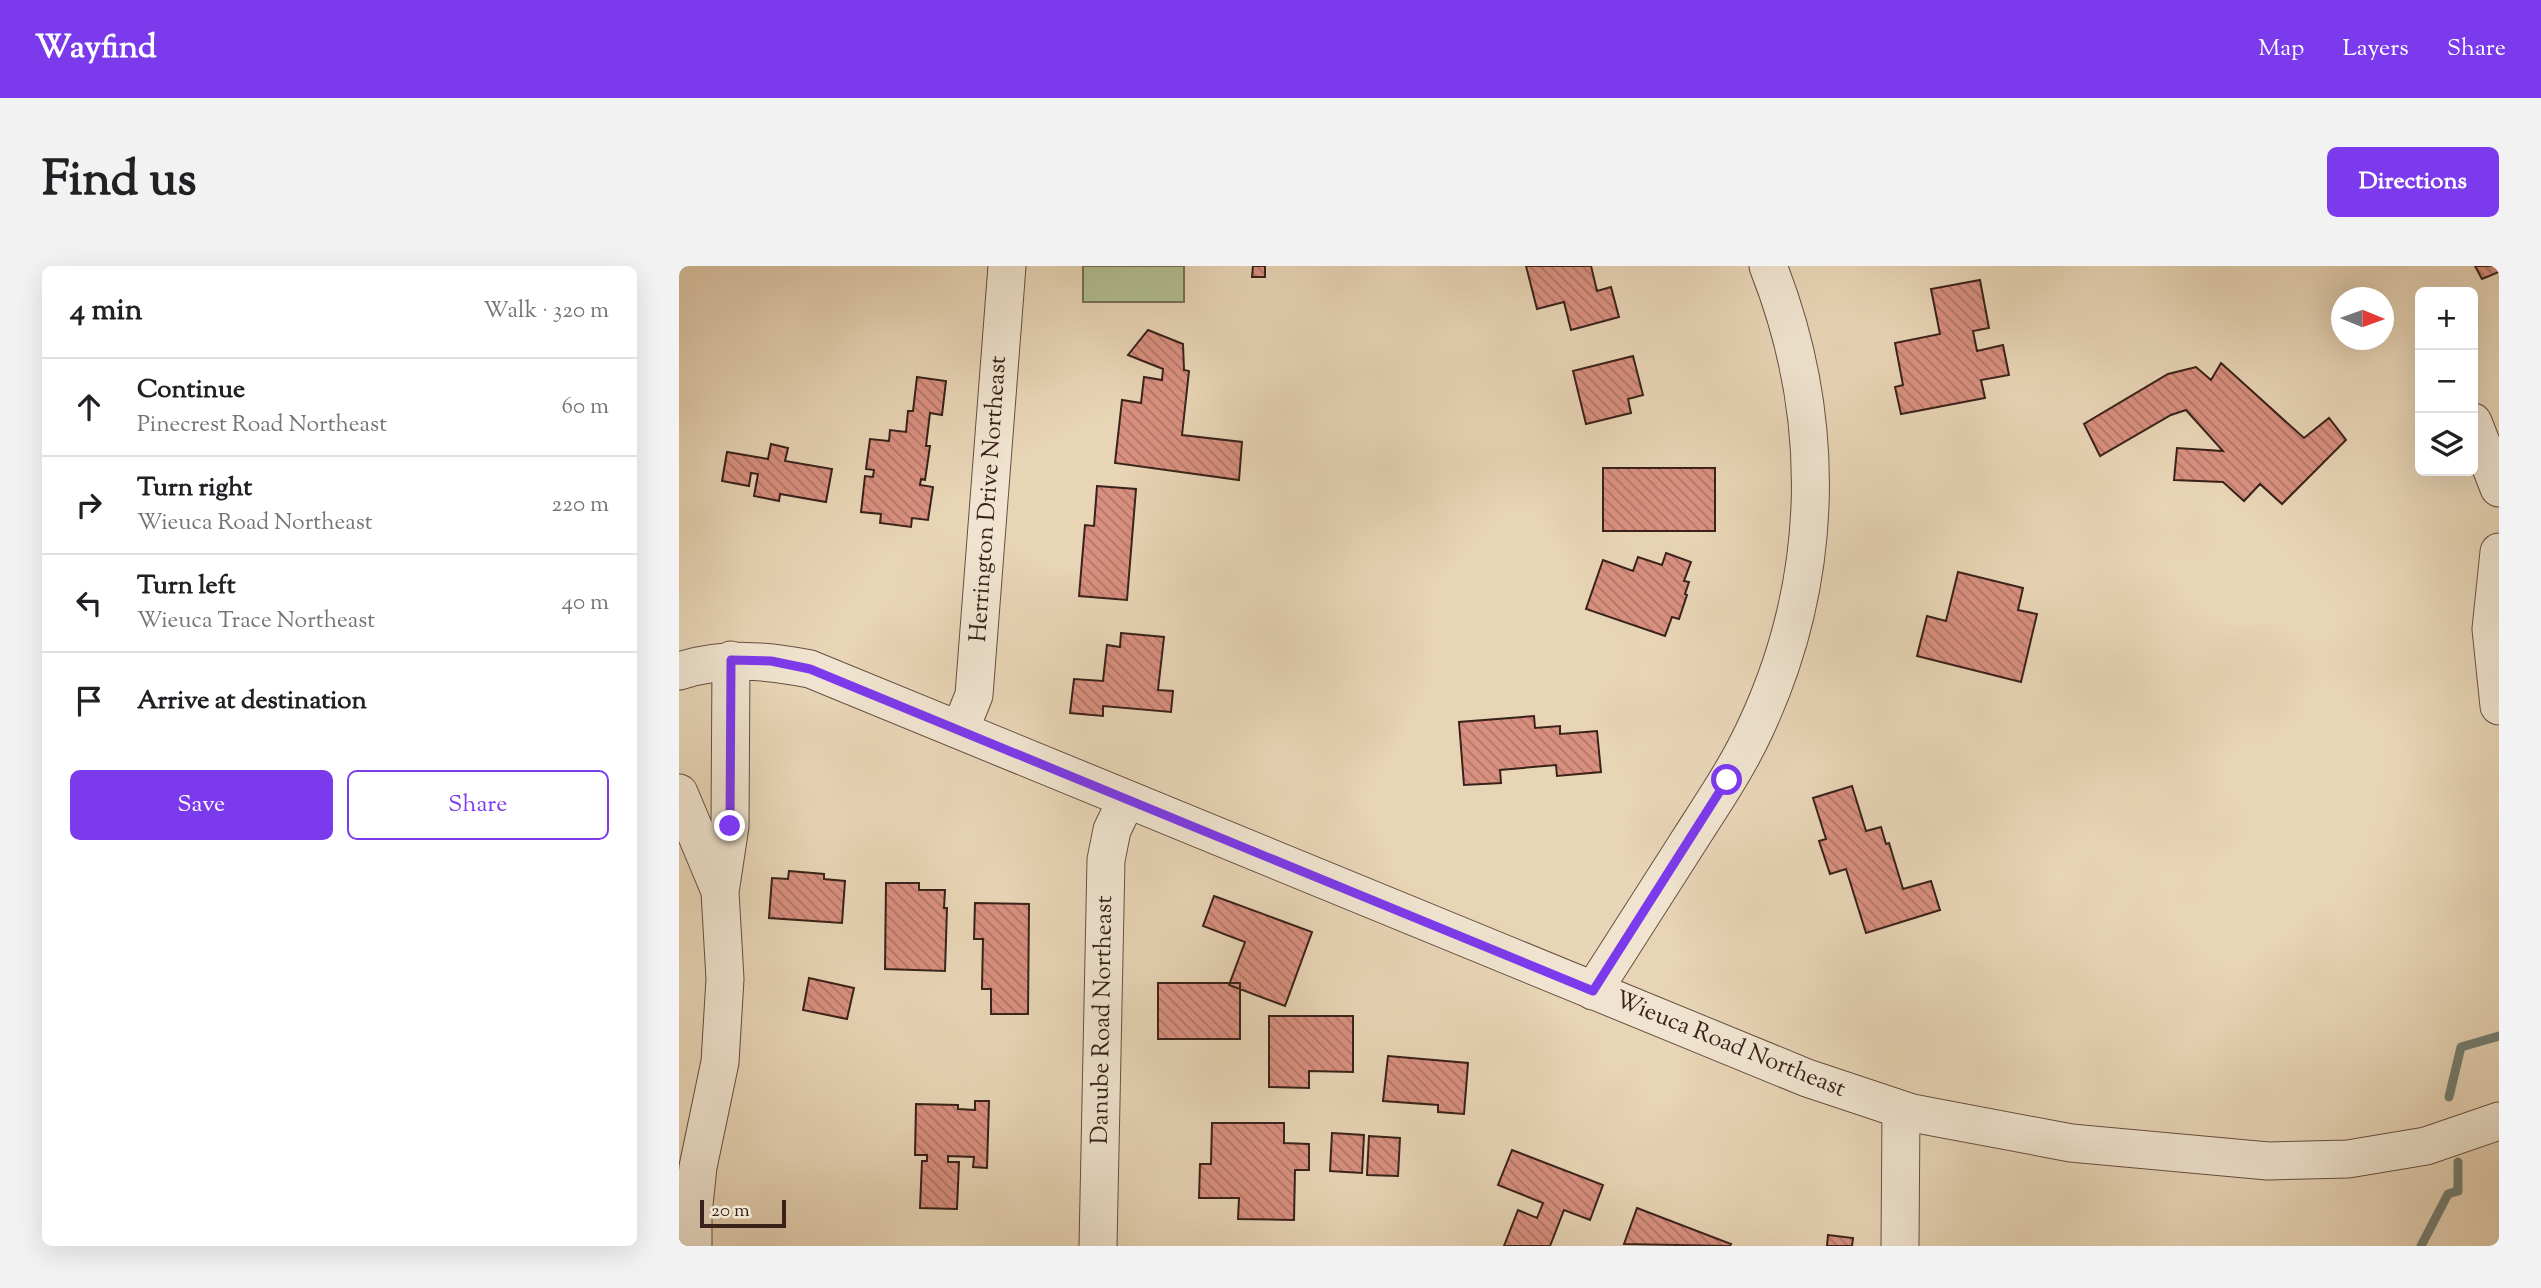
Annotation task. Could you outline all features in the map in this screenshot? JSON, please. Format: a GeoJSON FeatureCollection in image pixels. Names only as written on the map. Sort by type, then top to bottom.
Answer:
{"type":"FeatureCollection","features":[{"type":"Feature","properties":{"kind":"street","name":"Herrington Drive Northeast"},"geometry":{"type":"LineString","coordinates":[[960,730],[974,695],[1007,266]]}},
{"type":"Feature","properties":{"kind":"street"},"geometry":{"type":"LineString","coordinates":[[1593,991],[1727,780],[1755,729],[1790,637],[1801,589],[1809,531],[1811,481],[1808,423],[1799,364],[1787,319],[1768,266]]}},
{"type":"Feature","properties":{"kind":"street"},"geometry":{"type":"LineString","coordinates":[[2478,435],[2499,488]]}},
{"type":"Feature","properties":{"kind":"street"},"geometry":{"type":"LineString","coordinates":[[2499,552],[2491,629],[2499,706]]}},
{"type":"Feature","properties":{"kind":"street","name":"Wieuca Road Northeast"},"geometry":{"type":"LineString","coordinates":[[679,671],[731,660],[771,661],[810,669],[1807,1078],[1901,1110],[2071,1143],[2268,1161],[2348,1159],[2400,1151],[2426,1146],[2499,1121]]}},
{"type":"Feature","properties":{"kind":"street"},"geometry":{"type":"LineString","coordinates":[[693,1246],[698,1167],[720,1062],[725,979],[720,892],[730,826],[731,660]]}},
{"type":"Feature","properties":{"kind":"street"},"geometry":{"type":"LineString","coordinates":[[679,793],[720,892]]}},
{"type":"Feature","properties":{"kind":"street","name":"Danube Road Northeast"},"geometry":{"type":"LineString","coordinates":[[1098,1246],[1106,860],[1112,830],[1127,799]]}},
{"type":"Feature","properties":{"kind":"street"},"geometry":{"type":"LineString","coordinates":[[1900,1246],[1901,1110]]}},
{"type":"Feature","properties":{"kind":"green space"},"geometry":{"type":"Polygon","coordinates":[[[1083,266],[1184,266],[1184,302],[1083,302],[1083,266]]]}},
{"type":"Feature","properties":{"kind":"building"},"geometry":{"type":"Polygon","coordinates":[[[1253,266],[1265,266],[1265,277],[1252,277],[1253,266]]]}},
{"type":"Feature","properties":{"kind":"building"},"geometry":{"type":"Polygon","coordinates":[[[1526,266],[1591,266],[1597,291],[1611,287],[1619,317],[1571,330],[1564,302],[1537,309],[1526,266]]]}},
{"type":"Feature","properties":{"kind":"building"},"geometry":{"type":"Polygon","coordinates":[[[2475,266],[2499,266],[2499,272],[2482,279],[2475,266]]]}},
{"type":"Feature","properties":{"kind":"building"},"geometry":{"type":"Polygon","coordinates":[[[1980,280],[1989,328],[1973,331],[1977,351],[2003,345],[2009,375],[1981,380],[1985,398],[1901,414],[1895,387],[1903,385],[1895,343],[1940,334],[1931,289],[1980,280]]]}},
{"type":"Feature","properties":{"kind":"building"},"geometry":{"type":"Polygon","coordinates":[[[1148,330],[1183,344],[1184,370],[1189,371],[1182,435],[1242,442],[1239,480],[1115,463],[1122,400],[1141,403],[1144,377],[1162,380],[1163,369],[1128,355],[1148,330]]]}},
{"type":"Feature","properties":{"kind":"building"},"geometry":{"type":"Polygon","coordinates":[[[1633,356],[1643,395],[1628,399],[1631,413],[1586,424],[1573,371],[1633,356]]]}},
{"type":"Feature","properties":{"kind":"building"},"geometry":{"type":"Polygon","coordinates":[[[2221,363],[2304,438],[2329,418],[2346,440],[2282,504],[2260,484],[2244,501],[2223,482],[2174,480],[2177,448],[2223,451],[2186,410],[2171,415],[2100,456],[2084,424],[2168,374],[2196,367],[2211,380],[2221,363]]]}},
{"type":"Feature","properties":{"kind":"building"},"geometry":{"type":"Polygon","coordinates":[[[917,377],[946,381],[942,415],[930,413],[926,446],[930,446],[925,480],[921,479],[920,485],[933,487],[928,520],[912,518],[911,527],[880,523],[881,514],[861,512],[865,476],[873,477],[874,470],[866,469],[870,439],[889,441],[890,430],[906,432],[908,411],[913,411],[917,377]]]}},
{"type":"Feature","properties":{"kind":"building"},"geometry":{"type":"Polygon","coordinates":[[[771,444],[788,448],[785,461],[832,469],[826,502],[780,494],[779,501],[754,496],[758,474],[751,473],[749,486],[722,481],[727,452],[768,459],[771,444]]]}},
{"type":"Feature","properties":{"kind":"building"},"geometry":{"type":"Polygon","coordinates":[[[1603,468],[1715,468],[1715,531],[1603,531],[1603,468]]]}},
{"type":"Feature","properties":{"kind":"building"},"geometry":{"type":"Polygon","coordinates":[[[1097,486],[1136,489],[1127,600],[1079,596],[1085,525],[1094,526],[1097,486]]]}},
{"type":"Feature","properties":{"kind":"building"},"geometry":{"type":"Polygon","coordinates":[[[1666,553],[1691,562],[1684,581],[1689,582],[1679,619],[1672,617],[1665,636],[1586,609],[1603,560],[1633,571],[1638,557],[1662,565],[1666,553]]]}},
{"type":"Feature","properties":{"kind":"building"},"geometry":{"type":"Polygon","coordinates":[[[1958,572],[2023,588],[2018,610],[2037,614],[2021,682],[1917,656],[1927,616],[1946,621],[1958,572]]]}},
{"type":"Feature","properties":{"kind":"building"},"geometry":{"type":"Polygon","coordinates":[[[1121,633],[1164,637],[1158,690],[1173,691],[1171,712],[1103,706],[1103,716],[1070,713],[1074,679],[1103,681],[1107,645],[1120,647],[1121,633]]]}},
{"type":"Feature","properties":{"kind":"building"},"geometry":{"type":"Polygon","coordinates":[[[1534,716],[1535,728],[1560,726],[1560,734],[1597,731],[1601,772],[1557,776],[1556,765],[1500,770],[1501,783],[1464,785],[1459,722],[1534,716]]]}},
{"type":"Feature","properties":{"kind":"building"},"geometry":{"type":"Polygon","coordinates":[[[1852,786],[1866,831],[1881,827],[1886,844],[1889,843],[1903,889],[1931,881],[1940,910],[1866,933],[1846,869],[1830,874],[1819,841],[1826,839],[1813,798],[1852,786]]]}},
{"type":"Feature","properties":{"kind":"building"},"geometry":{"type":"Polygon","coordinates":[[[789,871],[824,874],[824,879],[845,881],[842,923],[769,918],[772,878],[788,879],[789,871]]]}},
{"type":"Feature","properties":{"kind":"building"},"geometry":{"type":"Polygon","coordinates":[[[886,883],[919,883],[919,890],[945,890],[945,971],[885,969],[886,883]]]}},
{"type":"Feature","properties":{"kind":"building"},"geometry":{"type":"Polygon","coordinates":[[[1214,896],[1312,932],[1285,1006],[1229,985],[1245,942],[1203,926],[1214,896]]]}},
{"type":"Feature","properties":{"kind":"building"},"geometry":{"type":"Polygon","coordinates":[[[975,903],[1029,904],[1028,1014],[991,1014],[991,989],[982,989],[983,939],[974,939],[975,903]]]}},
{"type":"Feature","properties":{"kind":"building"},"geometry":{"type":"Polygon","coordinates":[[[809,978],[854,988],[847,1019],[803,1010],[809,978]]]}},
{"type":"Feature","properties":{"kind":"building"},"geometry":{"type":"Polygon","coordinates":[[[1158,983],[1240,983],[1240,1039],[1158,1039],[1158,983]]]}},
{"type":"Feature","properties":{"kind":"building"},"geometry":{"type":"Polygon","coordinates":[[[1269,1016],[1353,1016],[1353,1072],[1309,1071],[1309,1088],[1269,1087],[1269,1016]]]}},
{"type":"Feature","properties":{"kind":"building"},"geometry":{"type":"Polygon","coordinates":[[[1388,1056],[1468,1063],[1464,1114],[1438,1112],[1438,1105],[1383,1101],[1388,1056]]]}},
{"type":"Feature","properties":{"kind":"building"},"geometry":{"type":"Polygon","coordinates":[[[975,1101],[989,1101],[987,1168],[973,1167],[974,1157],[948,1156],[948,1162],[959,1162],[957,1209],[920,1208],[922,1161],[927,1161],[927,1155],[915,1155],[916,1104],[958,1105],[958,1109],[975,1110],[975,1101]]]}},
{"type":"Feature","properties":{"kind":"building"},"geometry":{"type":"Polygon","coordinates":[[[1212,1123],[1284,1123],[1284,1143],[1309,1144],[1309,1170],[1295,1170],[1294,1220],[1238,1219],[1239,1198],[1199,1198],[1200,1164],[1211,1164],[1212,1123]]]}},
{"type":"Feature","properties":{"kind":"building"},"geometry":{"type":"Polygon","coordinates":[[[1332,1133],[1364,1135],[1362,1173],[1330,1171],[1332,1133]]]}},
{"type":"Feature","properties":{"kind":"building"},"geometry":{"type":"Polygon","coordinates":[[[1369,1136],[1400,1138],[1398,1176],[1367,1175],[1369,1136]]]}},
{"type":"Feature","properties":{"kind":"building"},"geometry":{"type":"Polygon","coordinates":[[[1512,1150],[1603,1185],[1590,1220],[1564,1210],[1550,1246],[1504,1246],[1518,1210],[1537,1218],[1543,1203],[1498,1185],[1512,1150]]]}},
{"type":"Feature","properties":{"kind":"building"},"geometry":{"type":"Polygon","coordinates":[[[1637,1208],[1731,1244],[1624,1244],[1637,1208]]]}},
{"type":"Feature","properties":{"kind":"building"},"geometry":{"type":"Polygon","coordinates":[[[1828,1235],[1853,1238],[1852,1246],[1827,1246],[1828,1235]]]}},
{"type":"Feature","properties":{"kind":"waterway"},"geometry":{"type":"LineString","coordinates":[[2449,1097],[2461,1047],[2499,1036]]}},
{"type":"Feature","properties":{"kind":"waterway"},"geometry":{"type":"LineString","coordinates":[[2421,1246],[2448,1194],[2458,1191],[2458,1162]]}},
{"type":"Feature","properties":{"kind":"route"},"geometry":{"type":"LineString","coordinates":[[730,826],[731,660],[771,661],[810,669],[1593,991],[1727,780]]}}]}
